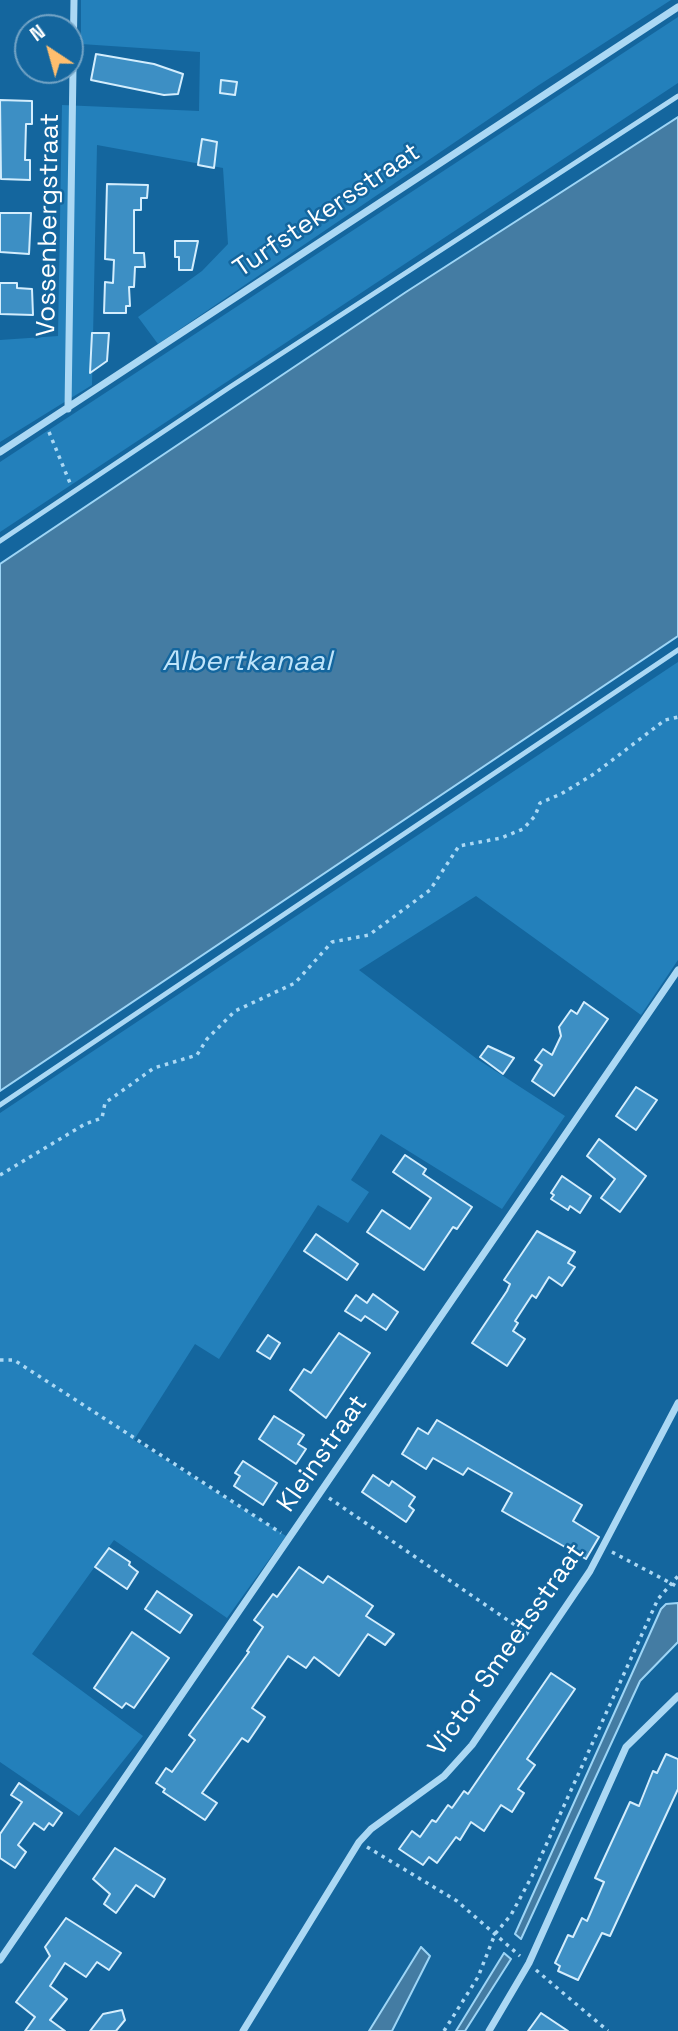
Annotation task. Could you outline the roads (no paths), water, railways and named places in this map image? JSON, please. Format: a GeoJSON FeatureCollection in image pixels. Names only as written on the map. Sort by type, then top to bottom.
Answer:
{"type":"FeatureCollection","features":[{"type":"Feature","properties":{"kind":"street","name":"Vossenbergstraat"},"geometry":{"type":"LineString","coordinates":[[68,409],[74,0]]}},
{"type":"Feature","properties":{"kind":"street","name":"Turfstekersstraat"},"geometry":{"type":"LineString","coordinates":[[0,452],[678,7]]}},
{"type":"Feature","properties":{"kind":"street","name":"Kleinstraat"},"geometry":{"type":"LineString","coordinates":[[0,1960],[322,1493],[559,1140],[678,970]]}},
{"type":"Feature","properties":{"kind":"street","name":"Victor Smeetsstraat"},"geometry":{"type":"LineString","coordinates":[[243,2031],[359,1842],[371,1829],[428,1790],[458,1762],[541,1644],[604,1548],[678,1403]]}},
{"type":"Feature","properties":{"kind":"street"},"geometry":{"type":"LineString","coordinates":[[489,2031],[529,1963],[626,1747],[678,1696]]}},
{"type":"Feature","properties":{"kind":"lane"},"geometry":{"type":"LineString","coordinates":[[0,541],[678,96]]}},
{"type":"Feature","properties":{"kind":"lane"},"geometry":{"type":"LineString","coordinates":[[0,1105],[678,650]]}},
{"type":"Feature","properties":{"kind":"water","name":"Albertkanaal"},"geometry":{"type":"Polygon","coordinates":[[[678,117],[678,636],[0,1091],[0,564],[406,292],[678,117]]]}},
{"type":"Feature","properties":{"kind":"water"},"geometry":{"type":"Polygon","coordinates":[[[678,1603],[678,1642],[640,1681],[521,1939],[515,1934],[661,1609],[666,1604],[678,1603]]]}},
{"type":"Feature","properties":{"kind":"water"},"geometry":{"type":"Polygon","coordinates":[[[421,1947],[430,1956],[392,2031],[369,2031],[421,1947]]]}},
{"type":"Feature","properties":{"kind":"water"},"geometry":{"type":"Polygon","coordinates":[[[504,1953],[511,1959],[465,2031],[456,2031],[504,1953]]]}}]}
